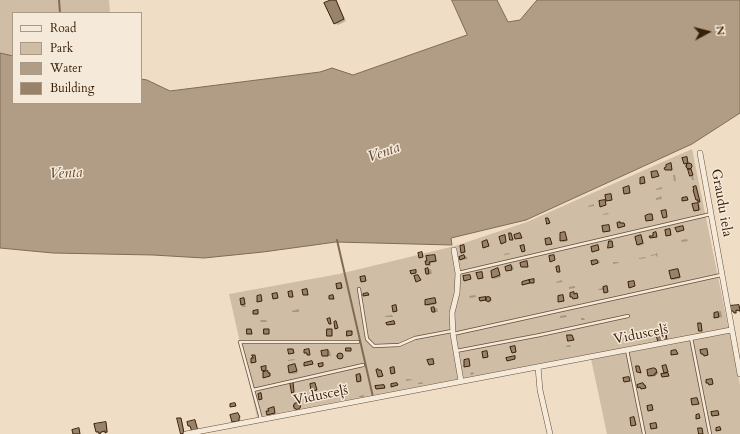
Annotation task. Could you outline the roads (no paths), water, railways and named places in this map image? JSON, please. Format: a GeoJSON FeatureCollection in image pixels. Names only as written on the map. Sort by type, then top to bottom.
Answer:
{"type":"FeatureCollection","features":[{"type":"Feature","properties":{"kind":"street","name":"Graudu iela"},"geometry":{"type":"LineString","coordinates":[[700,153],[740,374]]}},
{"type":"Feature","properties":{"kind":"street"},"geometry":{"type":"LineString","coordinates":[[454,250],[458,272],[457,293],[452,313],[452,332],[461,382]]}},
{"type":"Feature","properties":{"kind":"street","name":"Vidusceļš"},"geometry":{"type":"LineString","coordinates":[[186,434],[731,330]]}},
{"type":"Feature","properties":{"kind":"street"},"geometry":{"type":"LineString","coordinates":[[733,337],[740,336]]}},
{"type":"Feature","properties":{"kind":"street"},"geometry":{"type":"LineString","coordinates":[[538,367],[540,390],[550,434]]}},
{"type":"Feature","properties":{"kind":"lane"},"geometry":{"type":"LineString","coordinates":[[458,272],[710,214]]}},
{"type":"Feature","properties":{"kind":"lane"},"geometry":{"type":"LineString","coordinates":[[359,288],[367,339],[374,346],[399,344],[415,338],[452,332],[721,275]]}},
{"type":"Feature","properties":{"kind":"lane"},"geometry":{"type":"LineString","coordinates":[[456,351],[628,316]]}},
{"type":"Feature","properties":{"kind":"lane"},"geometry":{"type":"LineString","coordinates":[[691,337],[710,434]]}},
{"type":"Feature","properties":{"kind":"lane"},"geometry":{"type":"LineString","coordinates":[[261,420],[240,342],[358,342]]}},
{"type":"Feature","properties":{"kind":"lane"},"geometry":{"type":"LineString","coordinates":[[627,350],[644,434]]}},
{"type":"Feature","properties":{"kind":"lane"},"geometry":{"type":"LineString","coordinates":[[253,390],[363,365]]}},
{"type":"Feature","properties":{"kind":"water","name":"Venta"},"geometry":{"type":"Polygon","coordinates":[[[452,0],[497,0],[508,22],[520,20],[537,0],[740,0],[740,113],[692,144],[526,220],[451,238],[452,245],[336,242],[204,258],[153,255],[53,253],[0,248],[0,53],[12,56],[12,104],[142,104],[142,79],[170,91],[320,72],[332,68],[353,75],[467,35],[452,0]]]}},
{"type":"Feature","properties":{"kind":"waterway"},"geometry":{"type":"LineString","coordinates":[[59,0],[60,12]]}},
{"type":"Feature","properties":{"kind":"waterway"},"geometry":{"type":"LineString","coordinates":[[337,240],[373,397]]}}]}
